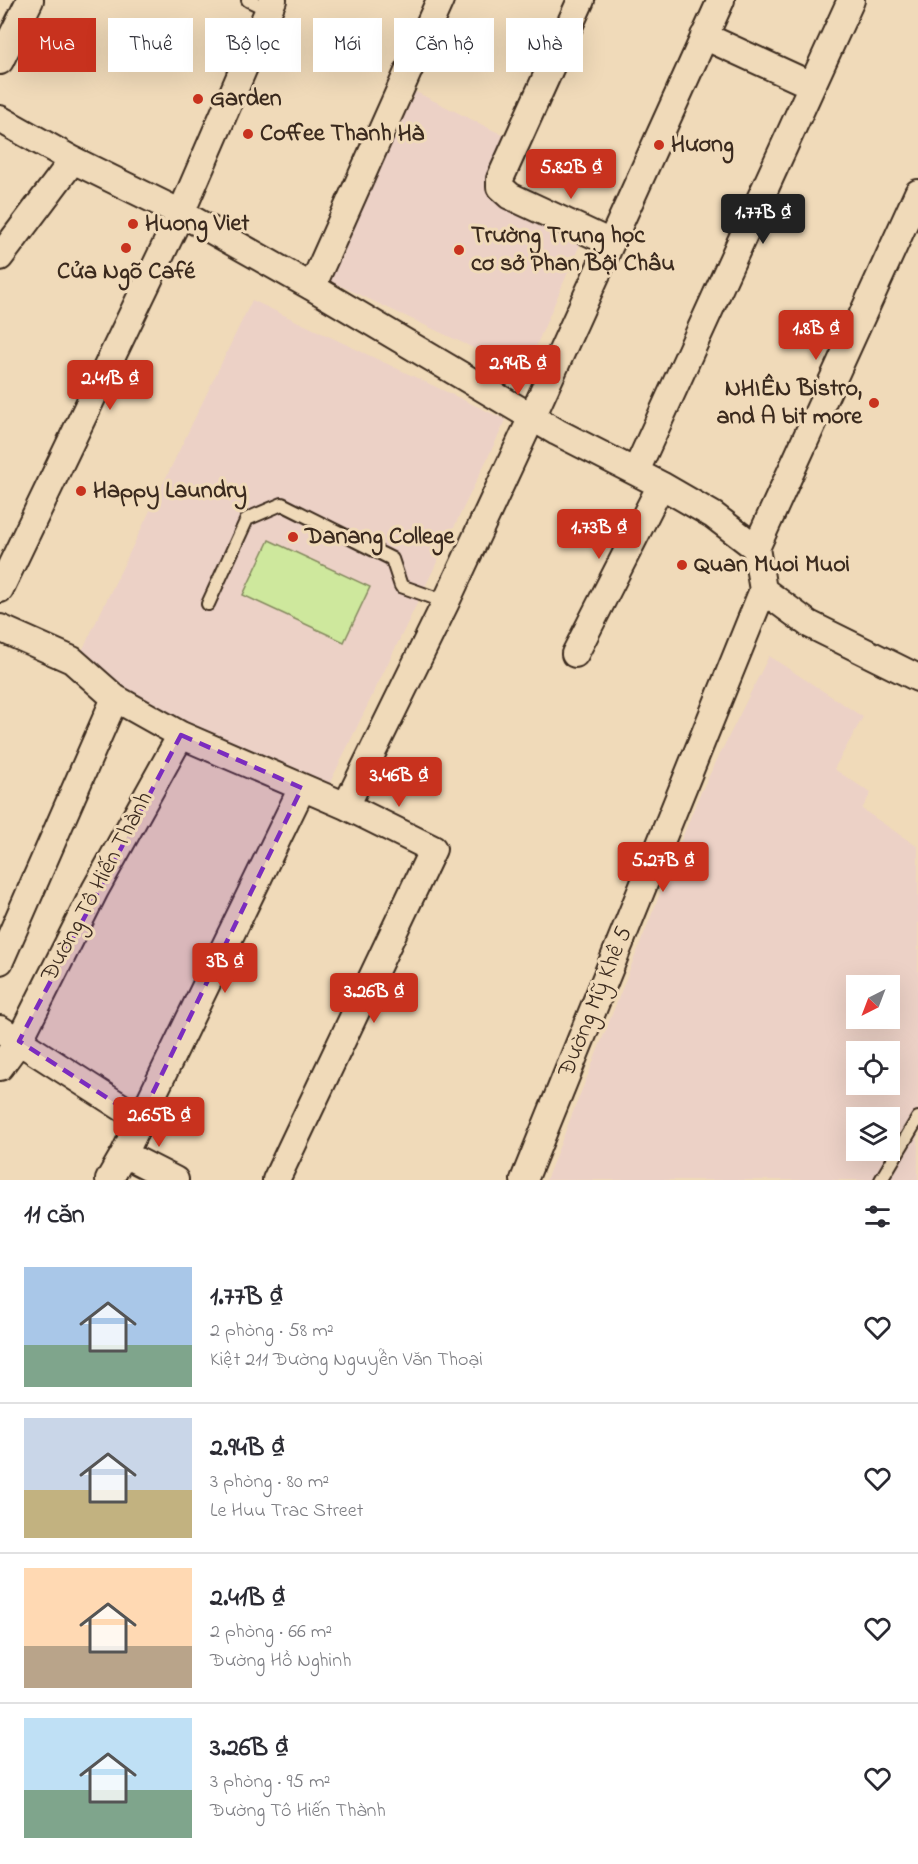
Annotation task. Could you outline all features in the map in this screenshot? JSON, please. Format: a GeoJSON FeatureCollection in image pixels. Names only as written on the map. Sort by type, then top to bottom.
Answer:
{"type":"FeatureCollection","features":[{"type":"Feature","properties":{"kind":"street"},"geometry":{"type":"LineString","coordinates":[[0,61],[30,0]]}},
{"type":"Feature","properties":{"kind":"street"},"geometry":{"type":"LineString","coordinates":[[312,287],[440,0]]}},
{"type":"Feature","properties":{"kind":"street"},"geometry":{"type":"LineString","coordinates":[[581,0],[500,179],[500,187],[510,196],[611,243]]}},
{"type":"Feature","properties":{"kind":"street"},"geometry":{"type":"LineString","coordinates":[[346,806],[446,602],[721,0]]}},
{"type":"Feature","properties":{"kind":"street"},"geometry":{"type":"LineString","coordinates":[[636,471],[851,0]]}},
{"type":"Feature","properties":{"kind":"street"},"geometry":{"type":"LineString","coordinates":[[0,589],[181,213],[263,3]]}},
{"type":"Feature","properties":{"kind":"street"},"geometry":{"type":"LineString","coordinates":[[704,36],[811,86]]}},
{"type":"Feature","properties":{"kind":"street"},"geometry":{"type":"LineString","coordinates":[[0,119],[73,160],[181,213],[312,287],[557,432],[662,485],[713,515],[756,548]]}},
{"type":"Feature","properties":{"kind":"street"},"geometry":{"type":"LineString","coordinates":[[0,257],[73,160]]}},
{"type":"Feature","properties":{"kind":"street"},"geometry":{"type":"LineString","coordinates":[[918,193],[756,548],[763,591],[809,624],[918,678]]}},
{"type":"Feature","properties":{"kind":"street"},"geometry":{"type":"LineString","coordinates":[[575,654],[662,485]]}},
{"type":"Feature","properties":{"kind":"street","name":"Đường Mỹ Khê 5"},"geometry":{"type":"LineString","coordinates":[[524,1180],[763,591]]}},
{"type":"Feature","properties":{"kind":"street"},"geometry":{"type":"LineString","coordinates":[[0,628],[72,660],[115,698],[181,735],[346,806],[433,849],[276,1180]]}},
{"type":"Feature","properties":{"kind":"street"},"geometry":{"type":"LineString","coordinates":[[0,961],[115,698]]}},
{"type":"Feature","properties":{"kind":"street","name":"Đường Tô Hiến Thành"},"geometry":{"type":"LineString","coordinates":[[0,1067],[9,1035],[95,890],[181,735]]}},
{"type":"Feature","properties":{"kind":"street"},"geometry":{"type":"LineString","coordinates":[[109,1180],[124,1154],[302,788]]}},
{"type":"Feature","properties":{"kind":"street"},"geometry":{"type":"LineString","coordinates":[[9,1035],[140,1119]]}},
{"type":"Feature","properties":{"kind":"street"},"geometry":{"type":"LineString","coordinates":[[124,1154],[175,1180]]}},
{"type":"Feature","properties":{"kind":"lane"},"geometry":{"type":"LineString","coordinates":[[208,604],[247,519],[282,504],[392,559],[400,586],[446,602]]}},
{"type":"Feature","properties":{"kind":"lane"},"geometry":{"type":"LineString","coordinates":[[881,1180],[918,1118]]}},
{"type":"Feature","properties":{"kind":"highlighted area"},"geometry":{"type":"Polygon","coordinates":[[[181,735],[302,788],[140,1119],[19,1041],[181,735]]]}},
{"type":"Feature","properties":{"kind":"shaded area","name":"Trường Trung học cơ sở Phan Bội Châu"},"geometry":{"type":"Polygon","coordinates":[[[412,90],[505,136],[489,175],[591,219],[525,372],[328,280],[412,90]]]}},
{"type":"Feature","properties":{"kind":"shaded area","name":"Danang College"},"geometry":{"type":"Polygon","coordinates":[[[252,300],[506,420],[325,793],[116,687],[81,653],[252,300]]]}},
{"type":"Feature","properties":{"kind":"shaded area"},"geometry":{"type":"Polygon","coordinates":[[[769,656],[863,717],[834,769],[871,793],[862,809],[918,847],[918,1180],[546,1180],[698,798],[769,656]]]}},
{"type":"Feature","properties":{"kind":"green space"},"geometry":{"type":"Polygon","coordinates":[[[269,540],[370,587],[344,642],[243,595],[269,540]]]}},
{"type":"Feature","properties":{"kind":"place","name":"Garden"},"geometry":{"type":"Point","coordinates":[198,99]}},
{"type":"Feature","properties":{"kind":"place","name":"Coffee Thanh Hà"},"geometry":{"type":"Point","coordinates":[248,134]}},
{"type":"Feature","properties":{"kind":"place","name":"Hương"},"geometry":{"type":"Point","coordinates":[659,145]}},
{"type":"Feature","properties":{"kind":"place","name":"Huong Viet"},"geometry":{"type":"Point","coordinates":[133,224]}},
{"type":"Feature","properties":{"kind":"place","name":"Cửa Ngõ Café"},"geometry":{"type":"Point","coordinates":[126,248]}},
{"type":"Feature","properties":{"kind":"place","name":"Trường Trung học cơ sở Phan Bội Châu"},"geometry":{"type":"Point","coordinates":[459,250]}},
{"type":"Feature","properties":{"kind":"place","name":"NHIÊN Bistro, and A bit more"},"geometry":{"type":"Point","coordinates":[874,403]}},
{"type":"Feature","properties":{"kind":"place","name":"Happy Laundry"},"geometry":{"type":"Point","coordinates":[81,491]}},
{"type":"Feature","properties":{"kind":"place","name":"Danang College"},"geometry":{"type":"Point","coordinates":[293,537]}},
{"type":"Feature","properties":{"kind":"place","name":"Quan Muoi Muoi"},"geometry":{"type":"Point","coordinates":[682,565]}}]}
